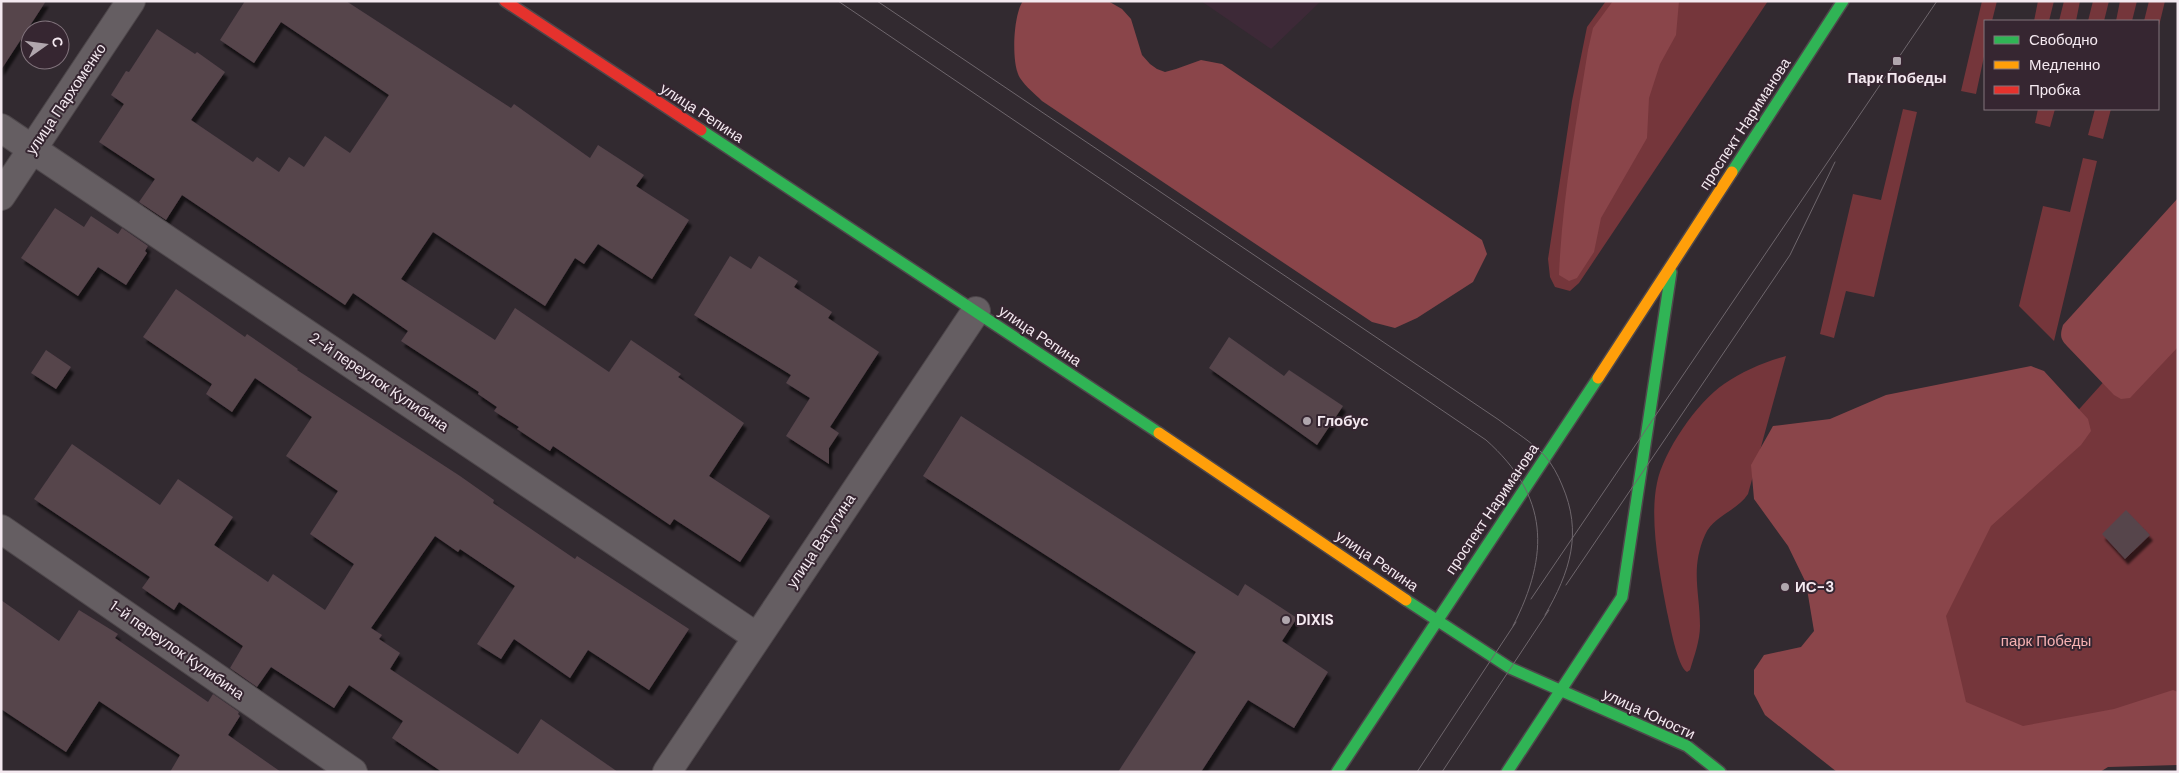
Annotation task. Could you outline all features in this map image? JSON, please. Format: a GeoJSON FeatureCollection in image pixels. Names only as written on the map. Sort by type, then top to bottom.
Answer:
{"type":"FeatureCollection","features":[{"type":"Feature","properties":{"kind":"main road","name":"улица Репина"},"geometry":{"type":"LineString","coordinates":[[505,1],[976,311],[1492,658],[1562,690]]}},
{"type":"Feature","properties":{"kind":"main road","name":"проспект Нариманова"},"geometry":{"type":"LineString","coordinates":[[1337,772],[1673,264],[1843,1]]}},
{"type":"Feature","properties":{"kind":"main road","name":"проспект Нариманова"},"geometry":{"type":"LineString","coordinates":[[1507,772],[1622,597],[1673,264]]}},
{"type":"Feature","properties":{"kind":"main road","name":"улица Юности"},"geometry":{"type":"LineString","coordinates":[[1562,690],[1687,746],[1720,772]]}},
{"type":"Feature","properties":{"kind":"street","name":"улица Пархоменко"},"geometry":{"type":"LineString","coordinates":[[1,196],[130,1]]}},
{"type":"Feature","properties":{"kind":"street","name":"2-й переулок Кулибина"},"geometry":{"type":"LineString","coordinates":[[1,128],[757,637]]}},
{"type":"Feature","properties":{"kind":"street","name":"улица Ватутина"},"geometry":{"type":"LineString","coordinates":[[667,772],[976,311]]}},
{"type":"Feature","properties":{"kind":"street","name":"1-й переулок Кулибина"},"geometry":{"type":"LineString","coordinates":[[1,529],[353,772]]}},
{"type":"Feature","properties":{"kind":"shaded area"},"geometry":{"type":"Polygon","coordinates":[[[1023,1],[1108,1],[1122,9],[1131,19],[1142,55],[1157,69],[1165,72],[1201,60],[1222,64],[1482,240],[1487,254],[1473,282],[1417,318],[1395,328],[1372,322],[1042,101],[1020,78],[1015,62],[1015,28],[1023,1]]]}},
{"type":"Feature","properties":{"kind":"shaded area"},"geometry":{"type":"Polygon","coordinates":[[[1201,1],[1321,1],[1271,49],[1201,1]]]}},
{"type":"Feature","properties":{"kind":"shaded area"},"geometry":{"type":"Polygon","coordinates":[[[1613,1],[1679,1],[1676,35],[1660,64],[1649,98],[1647,138],[1601,218],[1594,252],[1577,278],[1569,281],[1559,275],[1563,218],[1574,134],[1593,28],[1613,1]]]}},
{"type":"Feature","properties":{"kind":"shaded area"},"geometry":{"type":"Polygon","coordinates":[[[2178,198],[2178,347],[2130,398],[2121,399],[2114,395],[2065,343],[2061,337],[2061,332],[2063,325],[2178,198]]]}},
{"type":"Feature","properties":{"kind":"shaded area"},"geometry":{"type":"Polygon","coordinates":[[[2031,366],[2044,371],[2088,419],[2091,431],[2081,445],[1991,526],[1946,616],[1966,702],[2023,726],[2114,709],[2173,690],[2178,692],[2178,765],[2108,767],[2100,772],[1837,772],[1765,715],[1754,694],[1754,670],[1764,655],[1801,647],[1814,631],[1806,583],[1788,546],[1754,499],[1751,465],[1773,426],[1830,419],[1886,395],[2031,366]]]}},
{"type":"Feature","properties":{"kind":"green space"},"geometry":{"type":"Polygon","coordinates":[[[1606,1],[1768,1],[1579,283],[1570,291],[1555,287],[1550,277],[1548,259],[1572,101],[1587,27],[1606,1]]]}},
{"type":"Feature","properties":{"kind":"green space"},"geometry":{"type":"Polygon","coordinates":[[[1982,1],[1997,1],[1992,20],[1984,20],[1984,57],[1976,94],[1961,91],[1982,1]]]}},
{"type":"Feature","properties":{"kind":"green space"},"geometry":{"type":"Polygon","coordinates":[[[2038,1],[2054,1],[2049,20],[2034,20],[2038,1]]]}},
{"type":"Feature","properties":{"kind":"green space"},"geometry":{"type":"Polygon","coordinates":[[[2064,1],[2080,1],[2076,20],[2059,20],[2064,1]]]}},
{"type":"Feature","properties":{"kind":"green space"},"geometry":{"type":"Polygon","coordinates":[[[2093,1],[2109,1],[2104,20],[2088,20],[2093,1]]]}},
{"type":"Feature","properties":{"kind":"green space"},"geometry":{"type":"Polygon","coordinates":[[[2120,1],[2137,1],[2132,20],[2116,20],[2120,1]]]}},
{"type":"Feature","properties":{"kind":"green space"},"geometry":{"type":"Polygon","coordinates":[[[2149,1],[2165,1],[2159,26],[2159,20],[2144,20],[2149,1]]]}},
{"type":"Feature","properties":{"kind":"green space"},"geometry":{"type":"Polygon","coordinates":[[[1903,109],[1917,112],[1874,297],[1846,291],[1834,338],[1820,334],[1853,194],[1881,200],[1903,109]]]}},
{"type":"Feature","properties":{"kind":"green space"},"geometry":{"type":"Polygon","coordinates":[[[2038,110],[2055,110],[2050,127],[2035,123],[2038,110]]]}},
{"type":"Feature","properties":{"kind":"green space"},"geometry":{"type":"Polygon","coordinates":[[[2095,110],[2111,110],[2103,139],[2088,135],[2095,110]]]}},
{"type":"Feature","properties":{"kind":"green space"},"geometry":{"type":"Polygon","coordinates":[[[2083,158],[2097,161],[2054,341],[2019,306],[2043,206],[2070,212],[2083,158]]]}},
{"type":"Feature","properties":{"kind":"green space","name":"парк Победы"},"geometry":{"type":"Polygon","coordinates":[[[2178,299],[2178,762],[2107,763],[2091,772],[1849,666],[2178,299]]]}},
{"type":"Feature","properties":{"kind":"green space"},"geometry":{"type":"Polygon","coordinates":[[[1786,356],[1748,494],[1738,505],[1719,518],[1709,528],[1700,547],[1697,580],[1700,632],[1690,670],[1687,672],[1680,662],[1672,635],[1656,548],[1654,514],[1660,471],[1683,429],[1714,392],[1731,379],[1746,371],[1786,356]]]}},
{"type":"Feature","properties":{"kind":"building"},"geometry":{"type":"Polygon","coordinates":[[[1,1],[46,1],[34,20],[20,20],[20,41],[1,70],[1,1]]]}},
{"type":"Feature","properties":{"kind":"building"},"geometry":{"type":"Polygon","coordinates":[[[245,1],[346,1],[511,108],[514,104],[590,158],[598,145],[644,175],[636,186],[689,220],[652,279],[598,244],[584,264],[575,258],[545,306],[433,232],[401,279],[495,340],[515,308],[609,372],[631,340],[681,374],[678,377],[744,423],[709,476],[770,516],[740,562],[674,519],[670,525],[553,446],[550,451],[517,429],[519,427],[494,411],[497,407],[478,394],[479,392],[401,341],[408,331],[353,293],[345,305],[182,195],[166,220],[139,202],[155,179],[99,142],[124,104],[111,95],[126,71],[129,72],[157,29],[195,54],[197,52],[225,72],[191,120],[253,162],[257,157],[279,172],[289,157],[304,167],[325,136],[350,153],[389,95],[281,22],[254,63],[220,40],[245,1]]]}},
{"type":"Feature","properties":{"kind":"building"},"geometry":{"type":"Polygon","coordinates":[[[55,208],[84,227],[91,216],[118,234],[122,228],[148,246],[145,251],[147,253],[126,285],[98,267],[78,296],[21,258],[55,208]]]}},
{"type":"Feature","properties":{"kind":"building"},"geometry":{"type":"Polygon","coordinates":[[[730,256],[751,269],[759,256],[798,281],[794,287],[832,312],[828,318],[879,352],[830,427],[839,433],[829,448],[829,464],[786,436],[810,398],[786,383],[791,375],[694,315],[730,256]]]}},
{"type":"Feature","properties":{"kind":"building"},"geometry":{"type":"Polygon","coordinates":[[[176,289],[245,337],[247,334],[297,370],[460,476],[494,500],[493,503],[575,559],[577,556],[689,629],[649,690],[588,650],[570,678],[514,639],[501,659],[477,644],[515,586],[460,549],[458,552],[435,536],[371,628],[382,635],[379,639],[400,653],[390,669],[518,754],[541,719],[618,772],[442,772],[392,738],[403,721],[349,685],[334,708],[271,667],[257,687],[230,668],[243,646],[179,602],[174,610],[142,588],[150,577],[34,499],[72,444],[160,505],[178,479],[233,517],[214,545],[268,582],[273,574],[325,610],[354,564],[310,534],[338,491],[286,456],[312,417],[255,378],[232,412],[206,394],[212,384],[143,337],[176,289]]]}},
{"type":"Feature","properties":{"kind":"building"},"geometry":{"type":"Polygon","coordinates":[[[1229,337],[1284,376],[1289,370],[1343,406],[1317,445],[1209,368],[1229,337]]]}},
{"type":"Feature","properties":{"kind":"building"},"geometry":{"type":"Polygon","coordinates":[[[46,350],[71,367],[56,389],[31,373],[46,350]]]}},
{"type":"Feature","properties":{"kind":"building"},"geometry":{"type":"Polygon","coordinates":[[[961,416],[1238,596],[1245,584],[1297,618],[1282,641],[1328,672],[1294,728],[1248,700],[1201,772],[1118,772],[1196,652],[923,476],[961,416]]]}},
{"type":"Feature","properties":{"kind":"building"},"geometry":{"type":"Polygon","coordinates":[[[2126,510],[2150,535],[2125,559],[2102,534],[2126,510]]]}},
{"type":"Feature","properties":{"kind":"building"},"geometry":{"type":"Polygon","coordinates":[[[1,600],[59,641],[79,610],[118,634],[115,638],[208,702],[213,694],[239,712],[240,716],[228,735],[281,772],[170,772],[180,755],[99,701],[66,752],[1,709],[1,600]]]}},
{"type":"Feature","properties":{"kind":"tram line"},"geometry":{"type":"LineString","coordinates":[[838,1],[1486,440],[1507,461],[1522,483],[1532,504],[1537,527],[1537,550],[1533,574],[1525,600],[1513,626]]}},
{"type":"Feature","properties":{"kind":"tram line"},"geometry":{"type":"LineString","coordinates":[[877,1],[1499,420],[1540,451],[1557,474],[1572,520],[1571,552],[1567,568],[1545,615]]}},
{"type":"Feature","properties":{"kind":"tram line"},"geometry":{"type":"LineString","coordinates":[[1531,599],[1937,1]]}},
{"type":"Feature","properties":{"kind":"tram line"},"geometry":{"type":"LineString","coordinates":[[1566,585],[1790,255],[1835,162]]}},
{"type":"Feature","properties":{"kind":"tram line"},"geometry":{"type":"LineString","coordinates":[[1442,772],[1549,610]]}},
{"type":"Feature","properties":{"kind":"tram line"},"geometry":{"type":"LineString","coordinates":[[1417,772],[1516,622]]}},
{"type":"Feature","properties":{"kind":"traffic: fast"},"geometry":{"type":"LineString","coordinates":[[1732,172],[1843,1]]}},
{"type":"Feature","properties":{"kind":"traffic: fast"},"geometry":{"type":"LineString","coordinates":[[701,130],[1159,433]]}},
{"type":"Feature","properties":{"kind":"traffic: fast"},"geometry":{"type":"LineString","coordinates":[[1507,772],[1622,597],[1671,272]]}},
{"type":"Feature","properties":{"kind":"traffic: fast"},"geometry":{"type":"LineString","coordinates":[[1337,772],[1598,378]]}},
{"type":"Feature","properties":{"kind":"traffic: fast"},"geometry":{"type":"LineString","coordinates":[[1406,600],[1510,668],[1687,746],[1720,772]]}},
{"type":"Feature","properties":{"kind":"traffic: slow"},"geometry":{"type":"LineString","coordinates":[[1598,378],[1732,172]]}},
{"type":"Feature","properties":{"kind":"traffic: slow"},"geometry":{"type":"LineString","coordinates":[[1159,433],[1406,600]]}},
{"type":"Feature","properties":{"kind":"traffic: jam"},"geometry":{"type":"LineString","coordinates":[[505,1],[701,130]]}},
{"type":"Feature","properties":{"kind":"place","name":"Парк Победы"},"geometry":{"type":"Point","coordinates":[1897,61]}},
{"type":"Feature","properties":{"kind":"place","name":"Глобус"},"geometry":{"type":"Point","coordinates":[1307,421]}},
{"type":"Feature","properties":{"kind":"place","name":"ИС-3"},"geometry":{"type":"Point","coordinates":[1785,587]}},
{"type":"Feature","properties":{"kind":"place","name":"DIXIS"},"geometry":{"type":"Point","coordinates":[1286,620]}}]}
